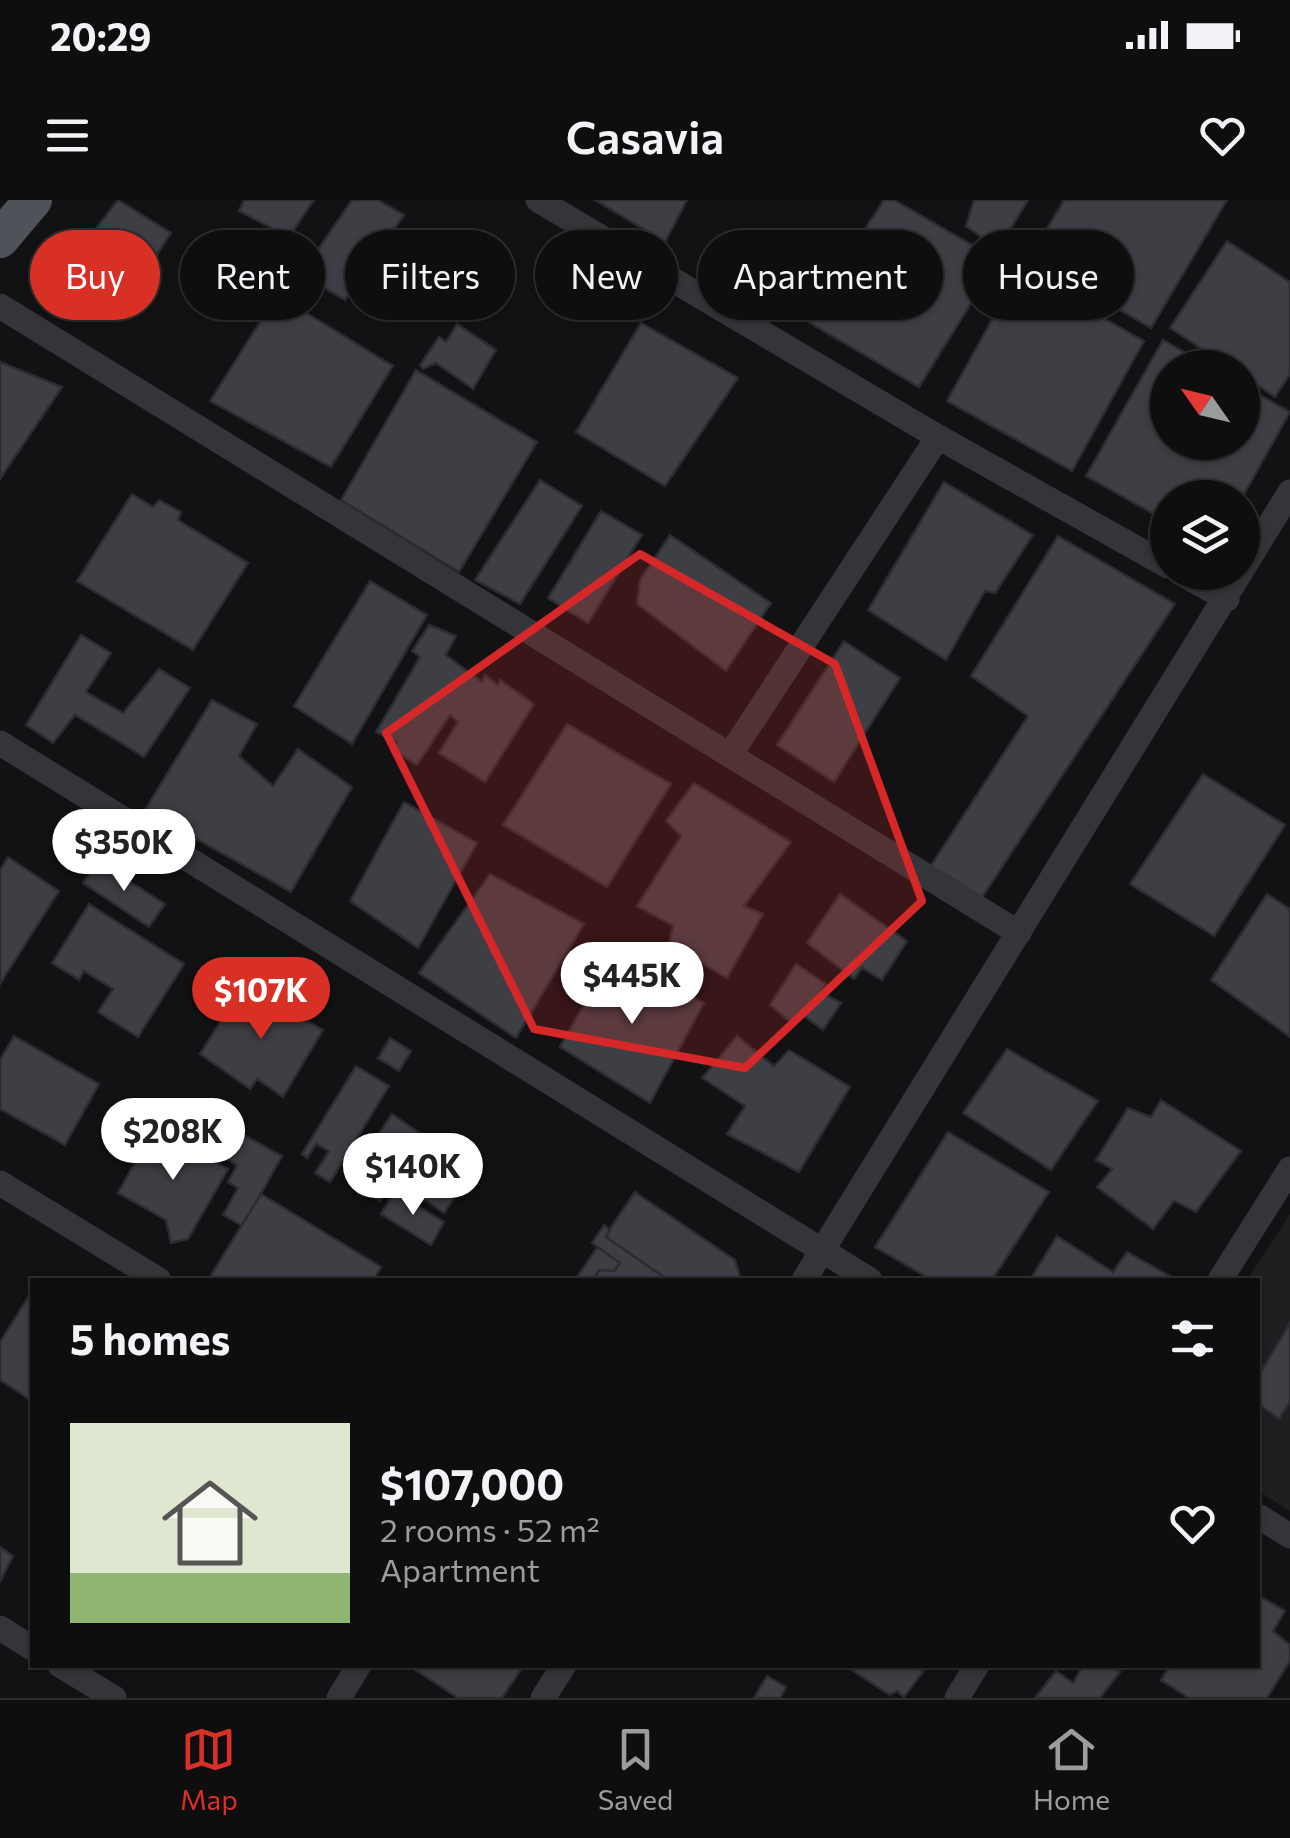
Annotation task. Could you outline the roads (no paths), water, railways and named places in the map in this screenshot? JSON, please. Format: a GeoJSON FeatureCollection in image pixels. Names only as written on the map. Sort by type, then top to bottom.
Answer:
{"type":"FeatureCollection","features":[{"type":"Feature","properties":{"kind":"main road"},"geometry":{"type":"LineString","coordinates":[[0,239],[33,200]]}},
{"type":"Feature","properties":{"kind":"street"},"geometry":{"type":"LineString","coordinates":[[538,200],[938,437],[1150,556]]}},
{"type":"Feature","properties":{"kind":"street"},"geometry":{"type":"LineString","coordinates":[[0,306],[1018,933]]}},
{"type":"Feature","properties":{"kind":"street"},"geometry":{"type":"LineString","coordinates":[[730,755],[938,437]]}},
{"type":"Feature","properties":{"kind":"street"},"geometry":{"type":"LineString","coordinates":[[805,1278],[1290,492]]}},
{"type":"Feature","properties":{"kind":"street"},"geometry":{"type":"LineString","coordinates":[[1211,590],[1227,599]]}},
{"type":"Feature","properties":{"kind":"street"},"geometry":{"type":"LineString","coordinates":[[0,743],[867,1278]]}},
{"type":"Feature","properties":{"kind":"street"},"geometry":{"type":"LineString","coordinates":[[1221,1278],[1290,1168]]}},
{"type":"Feature","properties":{"kind":"street"},"geometry":{"type":"LineString","coordinates":[[0,1183],[156,1278]]}},
{"type":"Feature","properties":{"kind":"street"},"geometry":{"type":"LineString","coordinates":[[1260,1517],[1290,1536]]}},
{"type":"Feature","properties":{"kind":"street"},"geometry":{"type":"LineString","coordinates":[[0,1628],[30,1647]]}},
{"type":"Feature","properties":{"kind":"street"},"geometry":{"type":"LineString","coordinates":[[65,1668],[114,1698]]}},
{"type":"Feature","properties":{"kind":"street"},"geometry":{"type":"LineString","coordinates":[[339,1698],[357,1668]]}},
{"type":"Feature","properties":{"kind":"street"},"geometry":{"type":"LineString","coordinates":[[543,1698],[562,1668]]}},
{"type":"Feature","properties":{"kind":"street"},"geometry":{"type":"LineString","coordinates":[[961,1697],[976,1668]]}}]}
